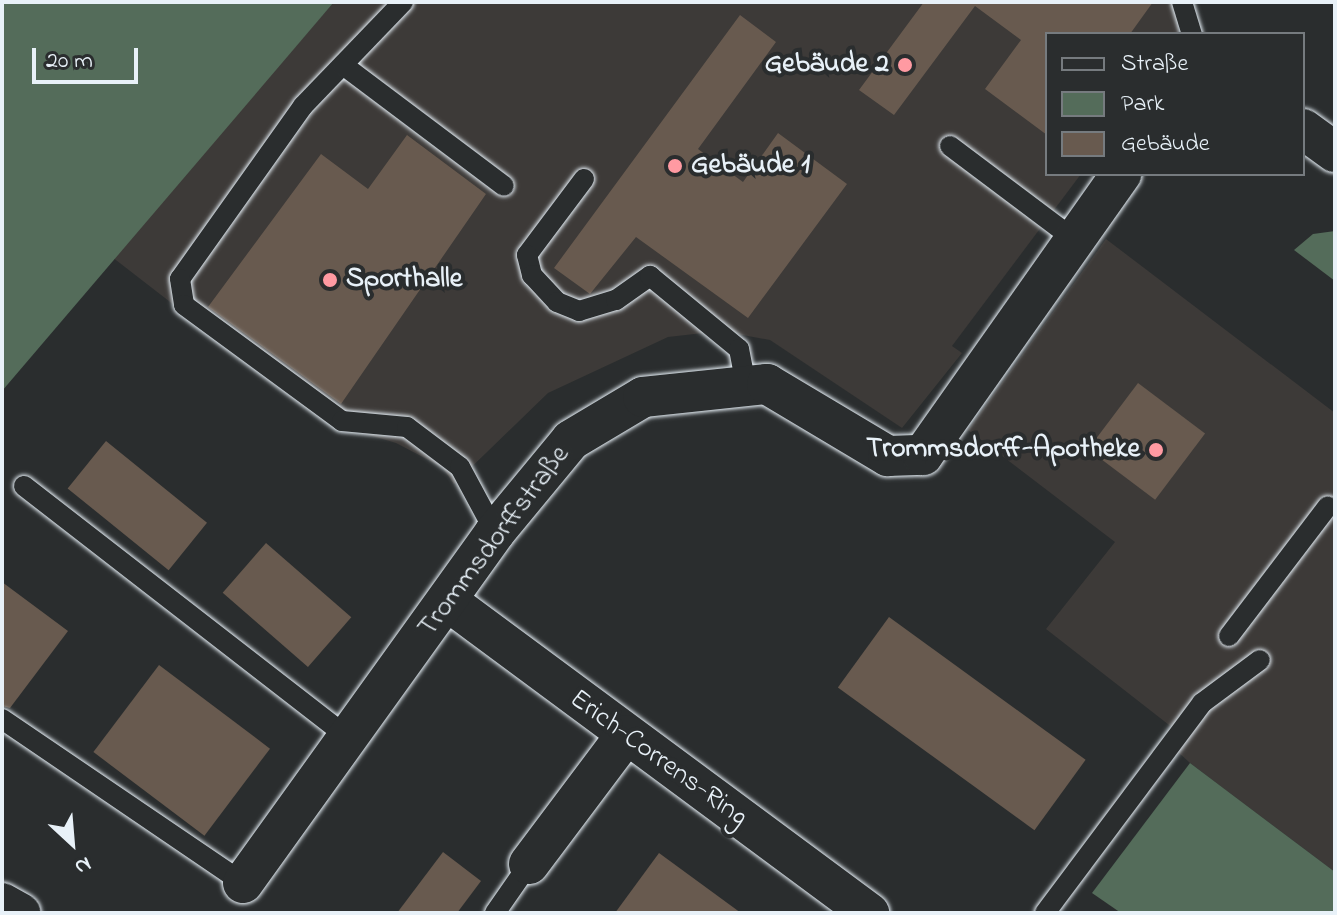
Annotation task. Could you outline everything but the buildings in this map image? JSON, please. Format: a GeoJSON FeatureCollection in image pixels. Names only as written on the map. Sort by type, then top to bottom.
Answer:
{"type":"FeatureCollection","features":[{"type":"Feature","properties":{"kind":"street"},"geometry":{"type":"LineString","coordinates":[[1305,130],[1335,152]]}},
{"type":"Feature","properties":{"kind":"street","name":"Trommsdorffstraße"},"geometry":{"type":"LineString","coordinates":[[243,883],[449,602],[495,532],[556,454],[607,415],[684,387],[767,384],[888,456],[923,455],[1120,176]]}},
{"type":"Feature","properties":{"kind":"street","name":"Erich-Correns-Ring"},"geometry":{"type":"LineString","coordinates":[[449,602],[869,913]]}},
{"type":"Feature","properties":{"kind":"street"},"geometry":{"type":"LineString","coordinates":[[529,864],[626,735]]}},
{"type":"Feature","properties":{"kind":"street"},"geometry":{"type":"LineString","coordinates":[[2,903],[20,913]]}},
{"type":"Feature","properties":{"kind":"lane"},"geometry":{"type":"LineString","coordinates":[[403,2],[303,106],[180,279],[184,305],[342,421],[407,427],[460,467],[495,532]]}},
{"type":"Feature","properties":{"kind":"lane"},"geometry":{"type":"LineString","coordinates":[[1182,2],[1191,32]]}},
{"type":"Feature","properties":{"kind":"lane"},"geometry":{"type":"LineString","coordinates":[[343,65],[504,186]]}},
{"type":"Feature","properties":{"kind":"lane"},"geometry":{"type":"LineString","coordinates":[[950,146],[1075,240]]}},
{"type":"Feature","properties":{"kind":"lane"},"geometry":{"type":"LineString","coordinates":[[584,179],[527,255],[532,275],[557,302],[579,311],[616,300],[650,276],[739,349],[746,385]]}},
{"type":"Feature","properties":{"kind":"lane"},"geometry":{"type":"LineString","coordinates":[[24,486],[349,738]]}},
{"type":"Feature","properties":{"kind":"lane"},"geometry":{"type":"LineString","coordinates":[[1229,636],[1328,506]]}},
{"type":"Feature","properties":{"kind":"lane"},"geometry":{"type":"LineString","coordinates":[[1045,913],[1202,703],[1260,660]]}},
{"type":"Feature","properties":{"kind":"lane"},"geometry":{"type":"LineString","coordinates":[[2,719],[243,883]]}},
{"type":"Feature","properties":{"kind":"lane"},"geometry":{"type":"LineString","coordinates":[[495,913],[529,864]]}},
{"type":"Feature","properties":{"kind":"shaded area"},"geometry":{"type":"Polygon","coordinates":[[[334,2],[1178,2],[1178,32],[1045,32],[1045,176],[1080,176],[952,346],[962,353],[902,428],[770,340],[721,331],[668,337],[548,393],[454,484],[442,467],[396,443],[325,422],[112,257],[334,2]]]}},
{"type":"Feature","properties":{"kind":"shaded area"},"geometry":{"type":"Polygon","coordinates":[[[1106,239],[1335,413],[1335,872],[1190,763],[1178,752],[1187,739],[1046,629],[1115,542],[968,430],[1106,239]]]}},
{"type":"Feature","properties":{"kind":"green space"},"geometry":{"type":"Polygon","coordinates":[[[2,2],[334,2],[2,391],[2,2]]]}},
{"type":"Feature","properties":{"kind":"green space"},"geometry":{"type":"Polygon","coordinates":[[[1335,231],[1335,281],[1294,250],[1313,234],[1335,231]]]}},
{"type":"Feature","properties":{"kind":"green space"},"geometry":{"type":"Polygon","coordinates":[[[1190,763],[1335,872],[1335,913],[1121,913],[1092,893],[1190,763]]]}},
{"type":"Feature","properties":{"kind":"place","name":"Gebäude 2"},"geometry":{"type":"Point","coordinates":[905,65]}},
{"type":"Feature","properties":{"kind":"place","name":"Gebäude 1"},"geometry":{"type":"Point","coordinates":[675,166]}},
{"type":"Feature","properties":{"kind":"place","name":"Sporthalle"},"geometry":{"type":"Point","coordinates":[330,280]}},
{"type":"Feature","properties":{"kind":"place","name":"Trommsdorff-Apotheke"},"geometry":{"type":"Point","coordinates":[1156,450]}}]}
